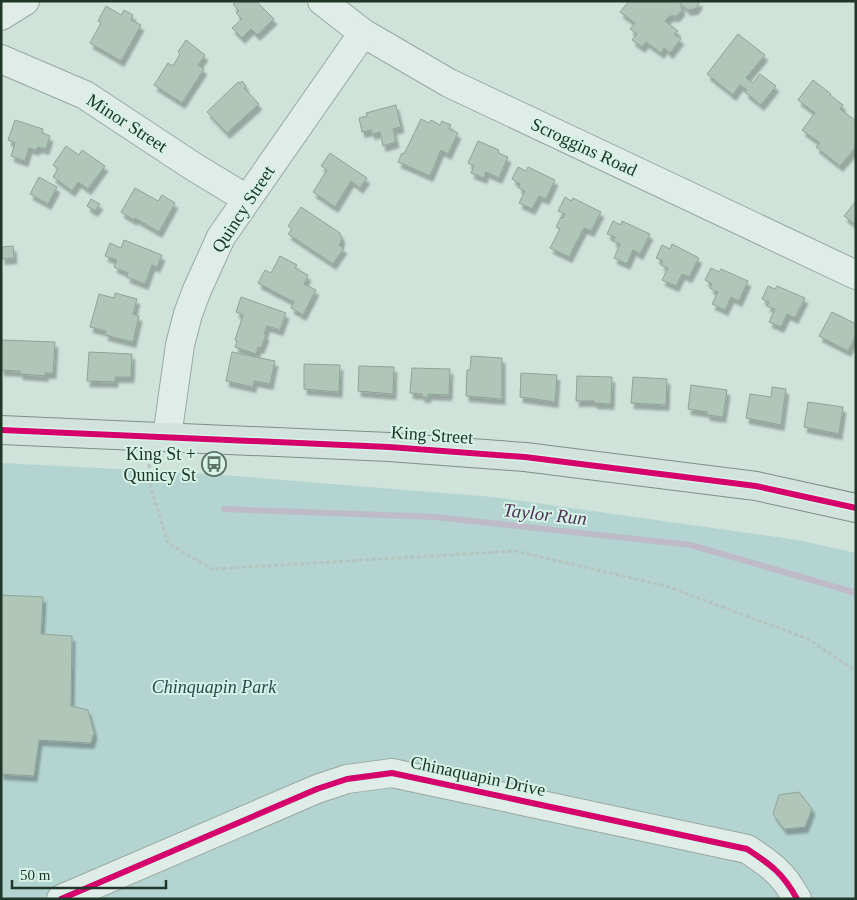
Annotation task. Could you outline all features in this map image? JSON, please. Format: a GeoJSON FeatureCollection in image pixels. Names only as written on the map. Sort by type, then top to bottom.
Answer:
{"type":"FeatureCollection","features":[{"type":"Feature","properties":{"kind":"main road","name":"King Street"},"geometry":{"type":"LineString","coordinates":[[1,430],[389,447],[525,457],[756,486],[856,508]]}},
{"type":"Feature","properties":{"kind":"street"},"geometry":{"type":"LineString","coordinates":[[1,16],[25,1]]}},
{"type":"Feature","properties":{"kind":"street","name":"Scroggins Road"},"geometry":{"type":"LineString","coordinates":[[322,1],[363,33],[449,83],[856,275]]}},
{"type":"Feature","properties":{"kind":"street","name":"Quincy Street"},"geometry":{"type":"LineString","coordinates":[[167,437],[180,345],[188,314],[221,236],[363,33]]}},
{"type":"Feature","properties":{"kind":"street","name":"Minor Street"},"geometry":{"type":"LineString","coordinates":[[1,59],[85,95],[194,167],[247,198]]}},
{"type":"Feature","properties":{"kind":"street","name":"Chinaquapin Drive"},"geometry":{"type":"LineString","coordinates":[[62,899],[316,789],[347,779],[392,773],[747,849],[771,864],[789,885],[797,899]]}},
{"type":"Feature","properties":{"kind":"path"},"geometry":{"type":"LineString","coordinates":[[149,464],[150,488],[168,543],[212,569],[515,551],[666,586],[808,639],[856,671]]}},
{"type":"Feature","properties":{"kind":"green space","name":"Chinquapin Park"},"geometry":{"type":"Polygon","coordinates":[[[1,463],[196,473],[493,497],[798,540],[856,553],[856,899],[1,899],[1,463]]]}},
{"type":"Feature","properties":{"kind":"building"},"geometry":{"type":"Polygon","coordinates":[[[236,1],[256,1],[274,19],[257,35],[251,29],[242,38],[232,28],[242,19],[236,13],[239,11],[233,4],[236,1]]]}},
{"type":"Feature","properties":{"kind":"building"},"geometry":{"type":"Polygon","coordinates":[[[629,1],[699,1],[699,4],[695,9],[688,10],[680,3],[682,10],[677,16],[670,16],[665,21],[678,31],[674,34],[681,39],[670,53],[664,48],[661,53],[646,42],[642,47],[632,40],[637,34],[630,29],[635,23],[620,12],[629,1]]]}},
{"type":"Feature","properties":{"kind":"building"},"geometry":{"type":"Polygon","coordinates":[[[106,6],[121,15],[124,10],[133,15],[131,20],[141,25],[121,61],[90,43],[101,23],[98,21],[106,6]]]}},
{"type":"Feature","properties":{"kind":"building"},"geometry":{"type":"Polygon","coordinates":[[[738,34],[765,55],[746,78],[753,83],[760,74],[776,86],[761,105],[745,92],[747,90],[740,85],[733,95],[707,74],[738,34]]]}},
{"type":"Feature","properties":{"kind":"building"},"geometry":{"type":"Polygon","coordinates":[[[186,40],[205,55],[198,65],[204,69],[182,103],[154,85],[168,63],[173,66],[180,54],[178,52],[186,40]]]}},
{"type":"Feature","properties":{"kind":"building"},"geometry":{"type":"Polygon","coordinates":[[[813,80],[843,105],[840,109],[856,121],[856,147],[840,166],[816,147],[820,143],[802,130],[815,113],[798,100],[813,80]]]}},
{"type":"Feature","properties":{"kind":"building"},"geometry":{"type":"Polygon","coordinates":[[[242,81],[246,86],[244,88],[259,104],[227,133],[207,112],[238,82],[242,81]]]}},
{"type":"Feature","properties":{"kind":"building"},"geometry":{"type":"Polygon","coordinates":[[[396,105],[401,127],[393,129],[396,142],[383,146],[380,132],[372,134],[371,130],[362,132],[359,118],[367,116],[366,113],[396,105]]]}},
{"type":"Feature","properties":{"kind":"building"},"geometry":{"type":"Polygon","coordinates":[[[421,119],[429,123],[431,120],[440,125],[442,121],[451,125],[449,129],[458,133],[448,154],[441,150],[430,176],[398,162],[402,153],[404,154],[421,119]]]}},
{"type":"Feature","properties":{"kind":"building"},"geometry":{"type":"Polygon","coordinates":[[[15,120],[43,129],[42,133],[50,136],[46,149],[38,147],[36,150],[29,148],[25,161],[11,156],[15,143],[8,140],[15,120]]]}},
{"type":"Feature","properties":{"kind":"building"},"geometry":{"type":"Polygon","coordinates":[[[478,141],[499,150],[498,153],[508,157],[499,178],[486,172],[484,178],[471,173],[474,166],[468,163],[478,141]]]}},
{"type":"Feature","properties":{"kind":"building"},"geometry":{"type":"Polygon","coordinates":[[[66,146],[79,155],[82,150],[105,166],[88,189],[78,182],[72,191],[53,177],[58,169],[53,165],[66,146]]]}},
{"type":"Feature","properties":{"kind":"building"},"geometry":{"type":"Polygon","coordinates":[[[330,153],[367,178],[360,188],[351,181],[335,207],[313,192],[327,170],[321,166],[330,153]]]}},
{"type":"Feature","properties":{"kind":"building"},"geometry":{"type":"Polygon","coordinates":[[[518,167],[526,171],[528,167],[555,180],[546,199],[539,196],[532,209],[519,203],[525,191],[518,187],[520,184],[512,179],[518,167]]]}},
{"type":"Feature","properties":{"kind":"building"},"geometry":{"type":"Polygon","coordinates":[[[39,177],[57,187],[48,204],[30,194],[39,177]]]}},
{"type":"Feature","properties":{"kind":"building"},"geometry":{"type":"Polygon","coordinates":[[[135,188],[158,201],[162,195],[175,203],[159,232],[121,212],[135,188]]]}},
{"type":"Feature","properties":{"kind":"building"},"geometry":{"type":"Polygon","coordinates":[[[565,197],[571,201],[573,198],[601,212],[591,231],[584,228],[569,257],[550,248],[560,229],[556,227],[561,217],[563,218],[565,214],[558,211],[565,197]]]}},
{"type":"Feature","properties":{"kind":"building"},"geometry":{"type":"Polygon","coordinates":[[[91,199],[100,204],[95,211],[87,206],[91,199]]]}},
{"type":"Feature","properties":{"kind":"building"},"geometry":{"type":"Polygon","coordinates":[[[856,201],[856,225],[844,216],[856,201]]]}},
{"type":"Feature","properties":{"kind":"building"},"geometry":{"type":"Polygon","coordinates":[[[301,207],[340,233],[342,239],[339,245],[344,248],[333,264],[288,234],[292,229],[288,226],[301,207]]]}},
{"type":"Feature","properties":{"kind":"building"},"geometry":{"type":"Polygon","coordinates":[[[613,221],[621,225],[622,221],[650,234],[640,254],[633,250],[627,264],[614,258],[620,244],[613,241],[615,237],[607,234],[613,221]]]}},
{"type":"Feature","properties":{"kind":"building"},"geometry":{"type":"Polygon","coordinates":[[[124,240],[162,255],[157,267],[152,265],[145,284],[127,277],[128,273],[114,267],[117,260],[105,256],[110,243],[121,248],[124,240]]]}},
{"type":"Feature","properties":{"kind":"building"},"geometry":{"type":"Polygon","coordinates":[[[672,244],[699,258],[689,277],[682,274],[676,286],[662,280],[668,268],[661,265],[663,261],[656,258],[662,245],[670,249],[672,244]]]}},
{"type":"Feature","properties":{"kind":"building"},"geometry":{"type":"Polygon","coordinates":[[[13,246],[14,258],[2,259],[2,247],[13,246]]]}},
{"type":"Feature","properties":{"kind":"building"},"geometry":{"type":"Polygon","coordinates":[[[280,256],[297,265],[295,268],[308,275],[304,284],[316,290],[303,315],[291,308],[294,302],[258,283],[265,270],[271,273],[280,256]]]}},
{"type":"Feature","properties":{"kind":"building"},"geometry":{"type":"Polygon","coordinates":[[[711,268],[719,272],[721,269],[748,281],[739,301],[731,297],[725,310],[712,304],[718,292],[710,288],[712,284],[705,280],[711,268]]]}},
{"type":"Feature","properties":{"kind":"building"},"geometry":{"type":"Polygon","coordinates":[[[768,286],[775,289],[777,286],[805,298],[795,318],[787,314],[781,327],[769,322],[775,309],[767,306],[769,302],[762,299],[768,286]]]}},
{"type":"Feature","properties":{"kind":"building"},"geometry":{"type":"Polygon","coordinates":[[[115,293],[137,299],[133,314],[139,316],[133,342],[105,335],[106,331],[90,327],[99,294],[114,298],[115,293]]]}},
{"type":"Feature","properties":{"kind":"building"},"geometry":{"type":"Polygon","coordinates":[[[241,297],[286,313],[280,330],[267,326],[261,348],[258,347],[256,354],[235,347],[237,341],[235,340],[243,315],[236,312],[241,297]]]}},
{"type":"Feature","properties":{"kind":"building"},"geometry":{"type":"Polygon","coordinates":[[[832,312],[856,324],[856,335],[848,351],[819,336],[832,312]]]}},
{"type":"Feature","properties":{"kind":"building"},"geometry":{"type":"Polygon","coordinates":[[[1,340],[55,342],[53,373],[45,373],[45,376],[20,374],[20,371],[1,370],[1,340]]]}},
{"type":"Feature","properties":{"kind":"building"},"geometry":{"type":"Polygon","coordinates":[[[89,352],[132,354],[131,377],[115,377],[115,382],[87,381],[89,352]]]}},
{"type":"Feature","properties":{"kind":"building"},"geometry":{"type":"Polygon","coordinates":[[[232,352],[275,361],[270,384],[254,381],[253,387],[226,381],[232,352]]]}},
{"type":"Feature","properties":{"kind":"building"},"geometry":{"type":"Polygon","coordinates":[[[471,356],[502,358],[502,399],[466,396],[467,370],[470,370],[471,356]]]}},
{"type":"Feature","properties":{"kind":"building"},"geometry":{"type":"Polygon","coordinates":[[[304,364],[340,365],[339,392],[304,389],[304,364]]]}},
{"type":"Feature","properties":{"kind":"building"},"geometry":{"type":"Polygon","coordinates":[[[359,366],[394,367],[393,394],[358,391],[359,366]]]}},
{"type":"Feature","properties":{"kind":"building"},"geometry":{"type":"Polygon","coordinates":[[[412,368],[450,369],[449,395],[428,394],[428,397],[422,397],[422,394],[410,393],[412,368]]]}},
{"type":"Feature","properties":{"kind":"building"},"geometry":{"type":"Polygon","coordinates":[[[521,373],[557,375],[555,402],[520,397],[521,373]]]}},
{"type":"Feature","properties":{"kind":"building"},"geometry":{"type":"Polygon","coordinates":[[[577,376],[612,377],[611,404],[594,403],[594,401],[576,401],[577,376]]]}},
{"type":"Feature","properties":{"kind":"building"},"geometry":{"type":"Polygon","coordinates":[[[633,377],[667,379],[666,405],[631,403],[633,377]]]}},
{"type":"Feature","properties":{"kind":"building"},"geometry":{"type":"Polygon","coordinates":[[[691,385],[727,390],[723,417],[707,415],[707,412],[688,409],[691,385]]]}},
{"type":"Feature","properties":{"kind":"building"},"geometry":{"type":"Polygon","coordinates":[[[772,387],[786,389],[781,425],[746,418],[750,394],[771,397],[772,387]]]}},
{"type":"Feature","properties":{"kind":"building"},"geometry":{"type":"Polygon","coordinates":[[[808,402],[843,407],[839,434],[804,427],[808,402]]]}},
{"type":"Feature","properties":{"kind":"building"},"geometry":{"type":"Polygon","coordinates":[[[1,595],[43,597],[41,634],[72,636],[71,706],[88,710],[94,733],[91,743],[39,740],[34,776],[1,774],[1,595]]]}},
{"type":"Feature","properties":{"kind":"building"},"geometry":{"type":"Polygon","coordinates":[[[799,792],[812,809],[805,827],[784,829],[773,814],[779,795],[799,792]]]}},
{"type":"Feature","properties":{"kind":"waterway","name":"Taylor Run"},"geometry":{"type":"LineString","coordinates":[[224,509],[436,517],[691,545],[856,593]]}},
{"type":"Feature","properties":{"kind":"cycle path"},"geometry":{"type":"LineString","coordinates":[[1,430],[389,447],[525,457],[756,486],[856,508]]}},
{"type":"Feature","properties":{"kind":"cycle path"},"geometry":{"type":"LineString","coordinates":[[61,899],[317,789],[347,779],[392,773],[747,849],[763,859],[775,870],[787,882],[797,899]]}},
{"type":"Feature","properties":{"kind":"place","name":"King St + Qunicy St"},"geometry":{"type":"Point","coordinates":[214,464]}}]}
